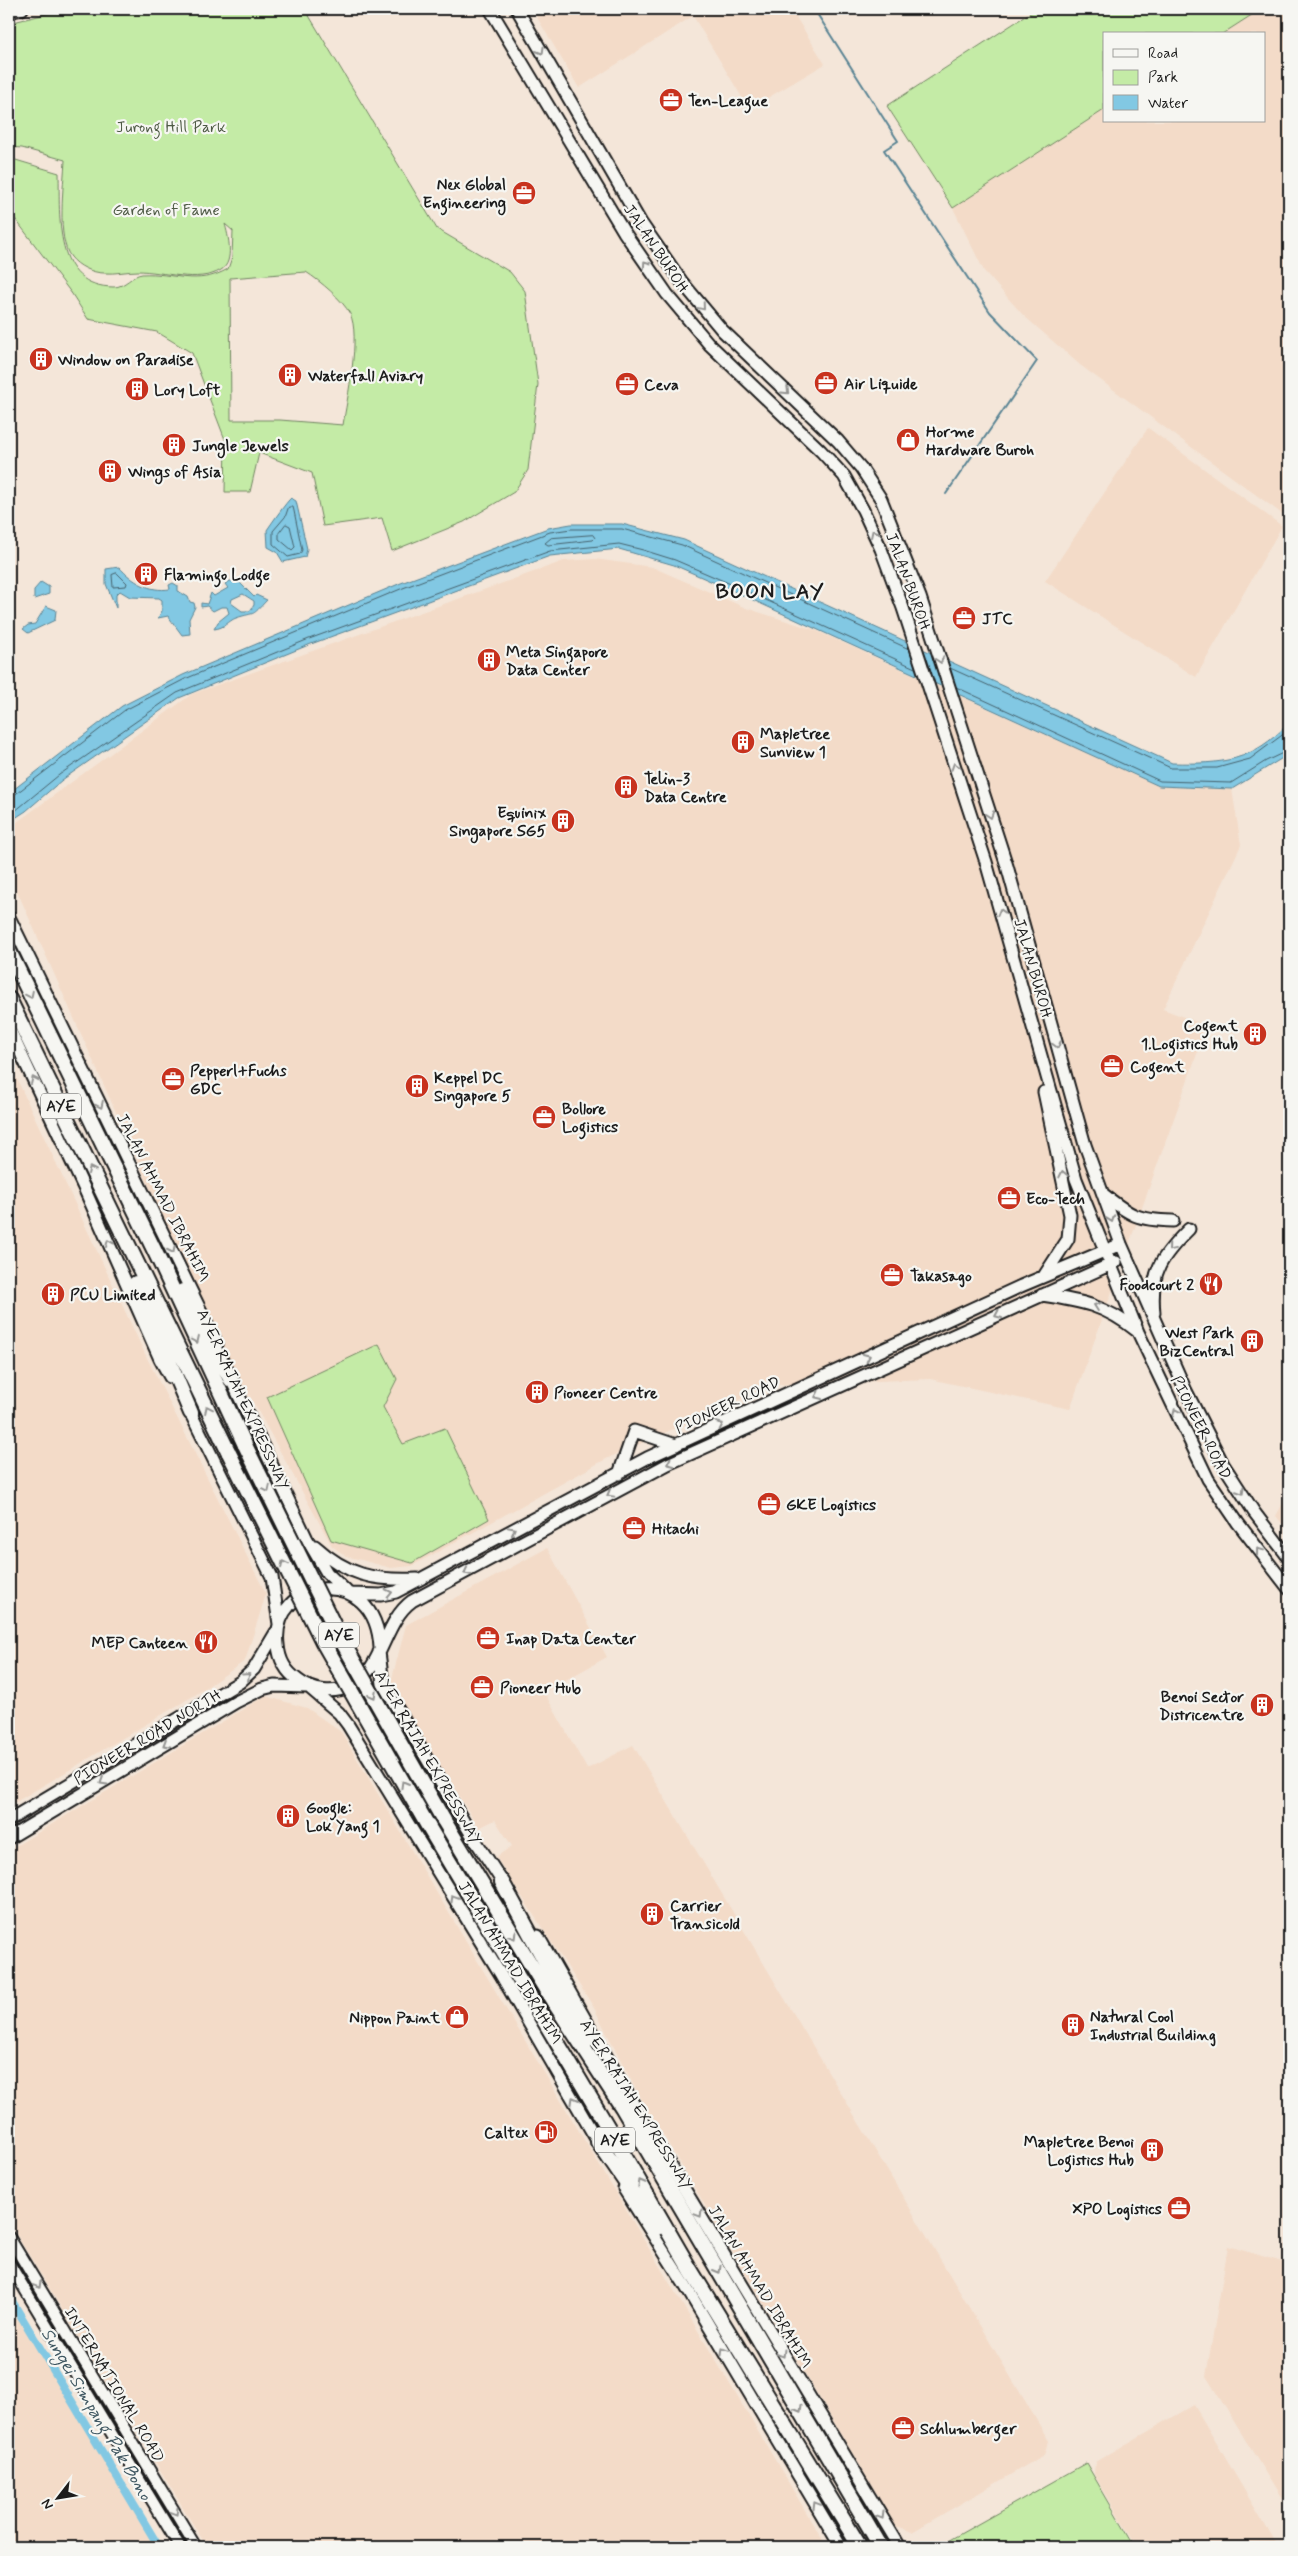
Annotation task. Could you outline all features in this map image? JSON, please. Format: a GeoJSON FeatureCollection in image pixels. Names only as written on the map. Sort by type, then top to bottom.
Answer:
{"type":"FeatureCollection","features":[{"type":"Feature","properties":{"kind":"highway","name":"AYER RAJAH EXPRESSWAY"},"geometry":{"type":"LineString","coordinates":[[9,951],[161,1264],[245,1445],[338,1634],[443,1819],[548,1994],[622,2107],[881,2547]]}},
{"type":"Feature","properties":{"kind":"highway","name":"AYE"},"geometry":{"type":"LineString","coordinates":[[9,998],[112,1214],[322,1642],[428,1826],[691,2271],[860,2547]]}},
{"type":"Feature","properties":{"kind":"highway"},"geometry":{"type":"LineString","coordinates":[[112,1214],[126,1259],[191,1413]]}},
{"type":"Feature","properties":{"kind":"highway"},"geometry":{"type":"LineString","coordinates":[[161,1264],[172,1274],[231,1380]]}},
{"type":"Feature","properties":{"kind":"highway"},"geometry":{"type":"LineString","coordinates":[[502,1882],[610,2080],[622,2107]]}},
{"type":"Feature","properties":{"kind":"highway"},"geometry":{"type":"LineString","coordinates":[[598,2142],[674,2254],[682,2265],[691,2271]]}},
{"type":"Feature","properties":{"kind":"main road"},"geometry":{"type":"LineString","coordinates":[[9,12],[22,9]]}},
{"type":"Feature","properties":{"kind":"main road","name":"JALAN BUROH"},"geometry":{"type":"LineString","coordinates":[[490,9],[624,232],[667,294],[709,344],[821,451],[844,476],[863,510],[881,549],[932,693],[986,862],[1034,1026],[1076,1180],[1111,1264]]}},
{"type":"Feature","properties":{"kind":"main road","name":"JALAN BUROH"},"geometry":{"type":"LineString","coordinates":[[517,9],[641,223],[682,282],[722,330],[838,441],[861,468],[881,499],[920,597],[1007,866],[1085,1145],[1126,1258]]}},
{"type":"Feature","properties":{"kind":"main road","name":"JALAN AHMAD IBRAHIM"},"geometry":{"type":"LineString","coordinates":[[9,917],[212,1330],[231,1380],[308,1539],[327,1573],[336,1584],[350,1594]]}},
{"type":"Feature","properties":{"kind":"main road"},"geometry":{"type":"LineString","coordinates":[[1034,1026],[1042,1081],[1070,1215],[1068,1239],[1044,1276]]}},
{"type":"Feature","properties":{"kind":"main road"},"geometry":{"type":"LineString","coordinates":[[9,1028],[85,1190],[160,1359],[191,1413],[272,1577],[278,1606],[278,1651],[283,1663],[289,1673],[309,1687],[331,1691],[352,1685],[369,1671],[379,1649],[378,1628],[368,1607],[350,1594],[328,1588],[306,1593],[289,1607],[279,1627]]}},
{"type":"Feature","properties":{"kind":"main road"},"geometry":{"type":"LineString","coordinates":[[1102,1193],[1123,1209],[1141,1219],[1173,1220]]}},
{"type":"Feature","properties":{"kind":"main road"},"geometry":{"type":"LineString","coordinates":[[1156,1323],[1152,1292],[1156,1270],[1166,1254],[1189,1229]]}},
{"type":"Feature","properties":{"kind":"main road","name":"PIONEER ROAD"},"geometry":{"type":"LineString","coordinates":[[350,1594],[381,1595],[396,1592],[619,1474],[676,1446],[1044,1276],[1121,1244]]}},
{"type":"Feature","properties":{"kind":"main road","name":"PIONEER ROAD"},"geometry":{"type":"LineString","coordinates":[[379,1649],[398,1615],[412,1601],[642,1477],[1126,1258],[1186,1391],[1224,1464],[1254,1512],[1289,1558]]}},
{"type":"Feature","properties":{"kind":"main road","name":"PIONEER ROAD"},"geometry":{"type":"LineString","coordinates":[[1111,1264],[1138,1332],[1208,1479],[1238,1523],[1289,1589]]}},
{"type":"Feature","properties":{"kind":"main road"},"geometry":{"type":"LineString","coordinates":[[1042,1295],[1096,1305],[1112,1312],[1138,1332]]}},
{"type":"Feature","properties":{"kind":"main road"},"geometry":{"type":"LineString","coordinates":[[619,1474],[634,1431],[676,1446]]}},
{"type":"Feature","properties":{"kind":"main road"},"geometry":{"type":"LineString","coordinates":[[308,1539],[339,1566],[355,1572],[392,1580],[423,1578]]}},
{"type":"Feature","properties":{"kind":"main road","name":"PIONEER ROAD NORTH"},"geometry":{"type":"LineString","coordinates":[[9,1820],[240,1682],[254,1669],[279,1627]]}},
{"type":"Feature","properties":{"kind":"main road","name":"JALAN AHMAD IBRAHIM"},"geometry":{"type":"LineString","coordinates":[[379,1649],[383,1684],[468,1829],[548,1952],[638,2112],[900,2547]]}},
{"type":"Feature","properties":{"kind":"main road","name":"PIONEER ROAD NORTH"},"geometry":{"type":"LineString","coordinates":[[9,1838],[236,1702],[262,1689],[274,1686],[309,1687]]}},
{"type":"Feature","properties":{"kind":"main road","name":"JALAN AHMAD IBRAHIM"},"geometry":{"type":"LineString","coordinates":[[309,1687],[339,1713],[348,1725],[504,1982],[598,2142],[628,2198],[683,2282],[841,2547]]}},
{"type":"Feature","properties":{"kind":"main road","name":"INTERNATIONAL ROAD"},"geometry":{"type":"LineString","coordinates":[[9,2237],[196,2547]]}},
{"type":"Feature","properties":{"kind":"main road","name":"INTERNATIONAL ROAD"},"geometry":{"type":"LineString","coordinates":[[9,2263],[180,2547]]}},
{"type":"Feature","properties":{"kind":"shaded area"},"geometry":{"type":"Polygon","coordinates":[[[532,9],[791,9],[825,64],[749,109],[693,16],[579,88],[532,9]]]}},
{"type":"Feature","properties":{"kind":"shaded area"},"geometry":{"type":"Polygon","coordinates":[[[1261,9],[1289,9],[1289,519],[1080,365],[1023,315],[984,271],[953,208],[1103,111],[1103,122],[1266,122],[1266,32],[1225,32],[1261,9]]]}},
{"type":"Feature","properties":{"kind":"shaded area"},"geometry":{"type":"Polygon","coordinates":[[[1148,428],[1282,526],[1196,677],[1045,581],[1148,428]]]}},
{"type":"Feature","properties":{"kind":"shaded area"},"geometry":{"type":"Polygon","coordinates":[[[595,559],[652,567],[746,608],[815,630],[1159,786],[1232,789],[1241,845],[1163,1009],[1207,1026],[1070,1409],[930,1379],[772,1385],[608,1458],[412,1566],[391,1568],[346,1556],[332,1546],[213,1329],[9,873],[9,828],[192,694],[564,561],[595,559]]]}},
{"type":"Feature","properties":{"kind":"shaded area"},"geometry":{"type":"Polygon","coordinates":[[[9,1062],[145,1354],[266,1594],[245,1661],[195,1695],[9,1806],[9,1062]]]}},
{"type":"Feature","properties":{"kind":"shaded area"},"geometry":{"type":"Polygon","coordinates":[[[1289,1492],[1289,1532],[1276,1516],[1289,1492]]]}},
{"type":"Feature","properties":{"kind":"shaded area"},"geometry":{"type":"Polygon","coordinates":[[[547,1548],[607,1657],[544,1692],[587,1769],[633,1745],[1049,2441],[1044,2455],[912,2532],[896,2526],[634,2086],[593,2006],[496,1857],[512,1846],[495,1820],[479,1828],[390,1686],[406,1625],[547,1548]]]}},
{"type":"Feature","properties":{"kind":"shaded area"},"geometry":{"type":"Polygon","coordinates":[[[265,1696],[307,1708],[341,1732],[827,2547],[207,2547],[9,2222],[9,1850],[265,1696]]]}},
{"type":"Feature","properties":{"kind":"shaded area"},"geometry":{"type":"Polygon","coordinates":[[[1228,2246],[1289,2264],[1289,2493],[1281,2498],[1206,2376],[1228,2246]]]}},
{"type":"Feature","properties":{"kind":"shaded area"},"geometry":{"type":"Polygon","coordinates":[[[9,2297],[162,2547],[9,2547],[9,2297]]]}},
{"type":"Feature","properties":{"kind":"shaded area"},"geometry":{"type":"Polygon","coordinates":[[[1194,2405],[1278,2547],[1137,2547],[1094,2474],[1095,2462],[1194,2405]]]}},
{"type":"Feature","properties":{"kind":"green space","name":"Jurong Hill Park"},"geometry":{"type":"Polygon","coordinates":[[[67,9],[305,9],[437,229],[510,272],[525,291],[538,384],[528,470],[514,492],[464,522],[392,551],[382,518],[323,526],[312,473],[259,453],[250,492],[225,492],[226,442],[192,353],[157,332],[88,319],[72,294],[13,216],[9,219],[9,158],[59,173],[59,209],[64,246],[70,263],[80,275],[94,284],[114,287],[142,274],[195,278],[216,274],[228,269],[232,257],[233,231],[225,224],[228,235],[228,261],[221,270],[212,274],[180,276],[138,271],[99,273],[77,263],[66,249],[62,224],[65,160],[22,148],[9,147],[9,23],[67,9]],[[306,272],[230,278],[231,420],[280,420],[343,425],[354,352],[353,324],[350,314],[342,303],[331,291],[306,272]]]}},
{"type":"Feature","properties":{"kind":"green space"},"geometry":{"type":"Polygon","coordinates":[[[1036,9],[1261,9],[1225,32],[1103,32],[1103,111],[953,208],[887,106],[1036,9]]]}},
{"type":"Feature","properties":{"kind":"green space"},"geometry":{"type":"Polygon","coordinates":[[[379,1344],[397,1379],[383,1407],[403,1444],[445,1428],[489,1519],[412,1563],[331,1540],[267,1397],[379,1344]]]}},
{"type":"Feature","properties":{"kind":"green space"},"geometry":{"type":"Polygon","coordinates":[[[1086,2463],[1135,2547],[937,2547],[1086,2463]]]}},
{"type":"Feature","properties":{"kind":"water"},"geometry":{"type":"Polygon","coordinates":[[[291,498],[296,501],[307,549],[305,557],[283,562],[277,552],[268,547],[267,530],[291,498]]]}},
{"type":"Feature","properties":{"kind":"water"},"geometry":{"type":"Polygon","coordinates":[[[571,524],[622,524],[684,540],[1172,763],[1207,763],[1236,758],[1262,746],[1289,723],[1289,754],[1232,789],[1159,786],[731,590],[674,565],[619,549],[550,556],[311,644],[179,698],[62,780],[26,811],[9,822],[9,793],[122,706],[183,675],[401,583],[548,528],[571,524]]]}},
{"type":"Feature","properties":{"kind":"water"},"geometry":{"type":"Polygon","coordinates":[[[119,567],[130,577],[148,587],[162,590],[170,589],[169,585],[173,583],[178,586],[178,591],[188,597],[195,607],[189,619],[190,634],[182,635],[168,616],[158,618],[162,611],[162,600],[159,598],[130,597],[120,591],[116,595],[116,608],[106,584],[106,569],[119,567]]]}},
{"type":"Feature","properties":{"kind":"water"},"geometry":{"type":"Polygon","coordinates":[[[230,581],[239,582],[254,597],[256,595],[267,600],[253,613],[236,618],[214,629],[218,622],[229,613],[227,607],[221,607],[213,611],[207,606],[201,607],[201,603],[207,604],[211,593],[214,596],[228,588],[225,584],[230,581]],[[243,594],[232,599],[231,603],[242,611],[250,611],[254,601],[243,594]]]}},
{"type":"Feature","properties":{"kind":"water"},"geometry":{"type":"Polygon","coordinates":[[[41,582],[49,587],[49,594],[34,599],[34,590],[41,582]]]}},
{"type":"Feature","properties":{"kind":"water"},"geometry":{"type":"Polygon","coordinates":[[[46,606],[56,610],[55,620],[28,633],[23,629],[28,625],[35,624],[46,606]]]}},
{"type":"Feature","properties":{"kind":"waterway"},"geometry":{"type":"LineString","coordinates":[[814,9],[898,141],[884,150],[990,312],[1037,361],[946,494]]}},
{"type":"Feature","properties":{"kind":"waterway","name":"Sungei Simpang Pak Bono"},"geometry":{"type":"LineString","coordinates":[[9,2296],[159,2547]]}},
{"type":"Feature","properties":{"kind":"place","name":"Ten-League"},"geometry":{"type":"Point","coordinates":[671,100]}},
{"type":"Feature","properties":{"kind":"place","name":"Nex Global Engineering"},"geometry":{"type":"Point","coordinates":[524,193]}},
{"type":"Feature","properties":{"kind":"place","name":"Window on Paradise"},"geometry":{"type":"Point","coordinates":[41,359]}},
{"type":"Feature","properties":{"kind":"place","name":"Waterfall Aviary"},"geometry":{"type":"Point","coordinates":[290,375]}},
{"type":"Feature","properties":{"kind":"place","name":"Air Liquide"},"geometry":{"type":"Point","coordinates":[826,383]}},
{"type":"Feature","properties":{"kind":"place","name":"Ceva"},"geometry":{"type":"Point","coordinates":[627,384]}},
{"type":"Feature","properties":{"kind":"place","name":"Lory Loft"},"geometry":{"type":"Point","coordinates":[137,389]}},
{"type":"Feature","properties":{"kind":"place","name":"Horme Hardware Buroh"},"geometry":{"type":"Point","coordinates":[908,440]}},
{"type":"Feature","properties":{"kind":"place","name":"Jungle Jewels"},"geometry":{"type":"Point","coordinates":[174,445]}},
{"type":"Feature","properties":{"kind":"place","name":"Wings of Asia"},"geometry":{"type":"Point","coordinates":[110,471]}},
{"type":"Feature","properties":{"kind":"place","name":"Flamingo Lodge"},"geometry":{"type":"Point","coordinates":[146,574]}},
{"type":"Feature","properties":{"kind":"place","name":"JTC"},"geometry":{"type":"Point","coordinates":[964,618]}},
{"type":"Feature","properties":{"kind":"place","name":"Meta Singapore Data Center"},"geometry":{"type":"Point","coordinates":[489,660]}},
{"type":"Feature","properties":{"kind":"place","name":"Mapletree Sunview 1"},"geometry":{"type":"Point","coordinates":[743,742]}},
{"type":"Feature","properties":{"kind":"place","name":"Telin-3 Data Centre"},"geometry":{"type":"Point","coordinates":[626,787]}},
{"type":"Feature","properties":{"kind":"place","name":"Equinix Singapore SG5"},"geometry":{"type":"Point","coordinates":[563,821]}},
{"type":"Feature","properties":{"kind":"place","name":"Cogent 1.Logistics Hub"},"geometry":{"type":"Point","coordinates":[1255,1034]}},
{"type":"Feature","properties":{"kind":"place","name":"Cogent"},"geometry":{"type":"Point","coordinates":[1112,1066]}},
{"type":"Feature","properties":{"kind":"place","name":"Pepperl+Fuchs GDC"},"geometry":{"type":"Point","coordinates":[173,1079]}},
{"type":"Feature","properties":{"kind":"place","name":"Keppel DC Singapore 5"},"geometry":{"type":"Point","coordinates":[417,1086]}},
{"type":"Feature","properties":{"kind":"place","name":"Bollore Logistics"},"geometry":{"type":"Point","coordinates":[544,1117]}},
{"type":"Feature","properties":{"kind":"place","name":"Eco-Tech"},"geometry":{"type":"Point","coordinates":[1009,1198]}},
{"type":"Feature","properties":{"kind":"place","name":"Takasago"},"geometry":{"type":"Point","coordinates":[892,1275]}},
{"type":"Feature","properties":{"kind":"place","name":"Foodcourt 2"},"geometry":{"type":"Point","coordinates":[1211,1284]}},
{"type":"Feature","properties":{"kind":"place","name":"PCU Limited"},"geometry":{"type":"Point","coordinates":[53,1294]}},
{"type":"Feature","properties":{"kind":"place","name":"West Park BizCentral"},"geometry":{"type":"Point","coordinates":[1252,1341]}},
{"type":"Feature","properties":{"kind":"place","name":"Pioneer Centre"},"geometry":{"type":"Point","coordinates":[537,1392]}},
{"type":"Feature","properties":{"kind":"place","name":"GKE Logistics"},"geometry":{"type":"Point","coordinates":[769,1504]}},
{"type":"Feature","properties":{"kind":"place","name":"Hitachi"},"geometry":{"type":"Point","coordinates":[634,1528]}},
{"type":"Feature","properties":{"kind":"place","name":"Inap Data Center"},"geometry":{"type":"Point","coordinates":[488,1638]}},
{"type":"Feature","properties":{"kind":"place","name":"MEP Canteen"},"geometry":{"type":"Point","coordinates":[206,1642]}},
{"type":"Feature","properties":{"kind":"place","name":"Pioneer Hub"},"geometry":{"type":"Point","coordinates":[482,1687]}},
{"type":"Feature","properties":{"kind":"place","name":"Benoi Sector Districentre"},"geometry":{"type":"Point","coordinates":[1262,1705]}},
{"type":"Feature","properties":{"kind":"place","name":"Google: Lok Yang 1"},"geometry":{"type":"Point","coordinates":[288,1816]}},
{"type":"Feature","properties":{"kind":"place","name":"Carrier Transicold"},"geometry":{"type":"Point","coordinates":[652,1914]}},
{"type":"Feature","properties":{"kind":"place","name":"Nippon Paint"},"geometry":{"type":"Point","coordinates":[457,2017]}},
{"type":"Feature","properties":{"kind":"place","name":"Natural Cool Industrial Building"},"geometry":{"type":"Point","coordinates":[1073,2025]}},
{"type":"Feature","properties":{"kind":"place","name":"Caltex"},"geometry":{"type":"Point","coordinates":[546,2132]}},
{"type":"Feature","properties":{"kind":"place","name":"Mapletree Benoi Logistics Hub"},"geometry":{"type":"Point","coordinates":[1152,2150]}},
{"type":"Feature","properties":{"kind":"place","name":"XPO Logistics"},"geometry":{"type":"Point","coordinates":[1179,2208]}},
{"type":"Feature","properties":{"kind":"place","name":"Schlumberger"},"geometry":{"type":"Point","coordinates":[903,2428]}},
{"type":"Feature","properties":{"kind":"district","name":"BOON LAY"},"geometry":{"type":"Point","coordinates":[770,591]}},
{"type":"Feature","properties":{"kind":"park label","name":"Garden of Fame"},"geometry":{"type":"Point","coordinates":[166,209]}}]}
